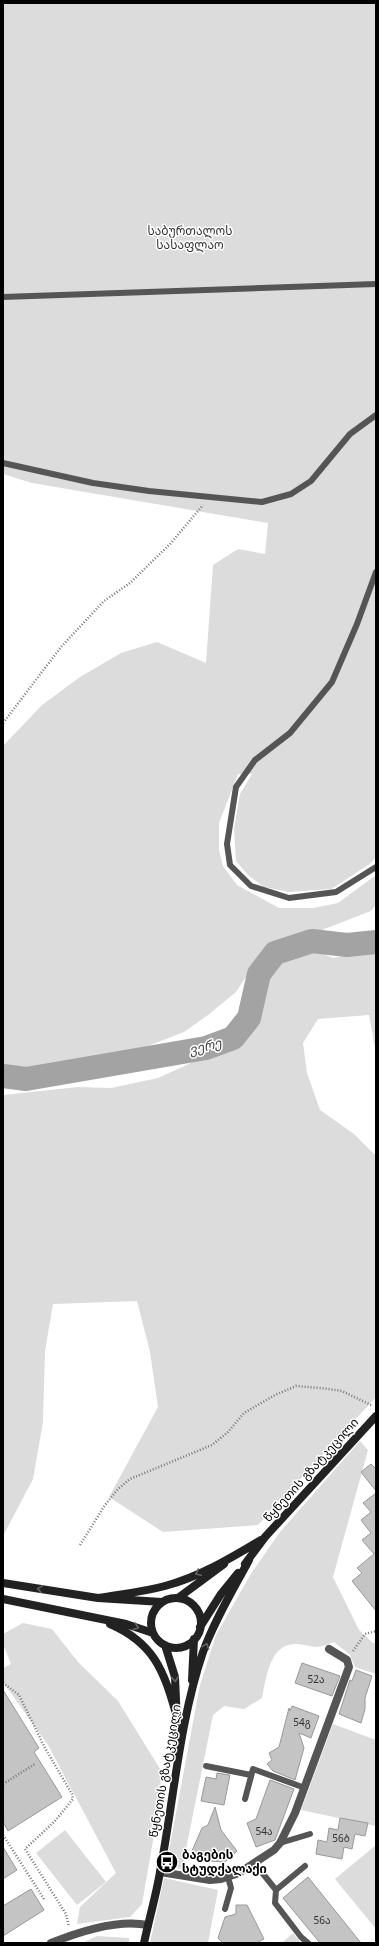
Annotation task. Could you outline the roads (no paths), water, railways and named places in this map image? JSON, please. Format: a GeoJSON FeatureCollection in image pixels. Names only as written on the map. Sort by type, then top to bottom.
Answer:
{"type":"FeatureCollection","features":[{"type":"Feature","properties":{"kind":"main road","name":"წყნეთის გზატკეცილი"},"geometry":{"type":"LineString","coordinates":[[249,1560],[265,1537],[375,1420]]}},
{"type":"Feature","properties":{"kind":"main road"},"geometry":{"type":"LineString","coordinates":[[98,1598],[130,1594],[184,1580],[233,1557],[265,1537]]}},
{"type":"Feature","properties":{"kind":"main road"},"geometry":{"type":"LineString","coordinates":[[3,1583],[98,1598],[162,1602],[178,1598],[215,1572],[233,1557]]}},
{"type":"Feature","properties":{"kind":"main road"},"geometry":{"type":"LineString","coordinates":[[191,1696],[194,1639],[227,1585],[249,1560]]}},
{"type":"Feature","properties":{"kind":"main road"},"geometry":{"type":"LineString","coordinates":[[191,1696],[209,1637],[218,1616],[249,1560]]}},
{"type":"Feature","properties":{"kind":"main road"},"geometry":{"type":"LineString","coordinates":[[178,1598],[185,1600],[195,1608],[200,1620],[200,1627]]}},
{"type":"Feature","properties":{"kind":"main road"},"geometry":{"type":"LineString","coordinates":[[6,1600],[91,1616],[126,1624],[153,1633],[165,1645],[175,1677],[178,1756]]}},
{"type":"Feature","properties":{"kind":"main road"},"geometry":{"type":"LineString","coordinates":[[153,1633],[150,1622],[152,1616],[162,1602]]}},
{"type":"Feature","properties":{"kind":"main road"},"geometry":{"type":"LineString","coordinates":[[91,1616],[124,1630],[150,1652],[166,1679],[176,1714]]}},
{"type":"Feature","properties":{"kind":"main road"},"geometry":{"type":"LineString","coordinates":[[165,1645],[177,1648],[184,1646],[194,1639]]}},
{"type":"Feature","properties":{"kind":"main road","name":"წყნეთის გზატკეცილი"},"geometry":{"type":"LineString","coordinates":[[144,1943],[160,1872],[178,1756],[191,1696]]}},
{"type":"Feature","properties":{"kind":"street"},"geometry":{"type":"LineString","coordinates":[[160,1872],[210,1880],[228,1877],[255,1864],[274,1850],[280,1842],[305,1788],[349,1667],[347,1660],[329,1649]]}},
{"type":"Feature","properties":{"kind":"street"},"geometry":{"type":"LineString","coordinates":[[51,1943],[72,1935],[105,1927],[140,1923],[148,1924]]}},
{"type":"Feature","properties":{"kind":"lane"},"geometry":{"type":"LineString","coordinates":[[3,297],[376,284]]}},
{"type":"Feature","properties":{"kind":"lane"},"geometry":{"type":"LineString","coordinates":[[3,463],[93,483],[209,498],[262,502],[291,494],[311,481],[350,434],[376,415]]}},
{"type":"Feature","properties":{"kind":"lane"},"geometry":{"type":"LineString","coordinates":[[376,572],[357,624],[332,682],[290,733],[254,760],[236,787],[227,844],[230,865],[251,886],[289,898],[336,892],[376,867]]}},
{"type":"Feature","properties":{"kind":"lane"},"geometry":{"type":"LineString","coordinates":[[206,1766],[251,1776]]}},
{"type":"Feature","properties":{"kind":"lane"},"geometry":{"type":"LineString","coordinates":[[245,1799],[253,1769],[305,1788]]}},
{"type":"Feature","properties":{"kind":"lane"},"geometry":{"type":"LineString","coordinates":[[280,1842],[310,1834]]}},
{"type":"Feature","properties":{"kind":"lane"},"geometry":{"type":"LineString","coordinates":[[255,1864],[276,1890],[275,1903],[301,1938],[308,1943]]}},
{"type":"Feature","properties":{"kind":"lane"},"geometry":{"type":"LineString","coordinates":[[276,1890],[305,1866]]}},
{"type":"Feature","properties":{"kind":"lane"},"geometry":{"type":"LineString","coordinates":[[225,1909],[231,1888],[228,1877]]}},
{"type":"Feature","properties":{"kind":"waterway","name":"ვერე"},"geometry":{"type":"LineString","coordinates":[[3,1076],[26,1079],[206,1048],[233,1038],[249,1018],[259,974],[275,953],[312,941],[347,945],[376,942]]}},
{"type":"Feature","properties":{"kind":"place","name":"ბაგების სტუდქალაქი"},"geometry":{"type":"Point","coordinates":[167,1862]}},
{"type":"Feature","properties":{"kind":"park label","name":"საბურთალოს სასაფლაო"},"geometry":{"type":"Point","coordinates":[190,238]}}]}
